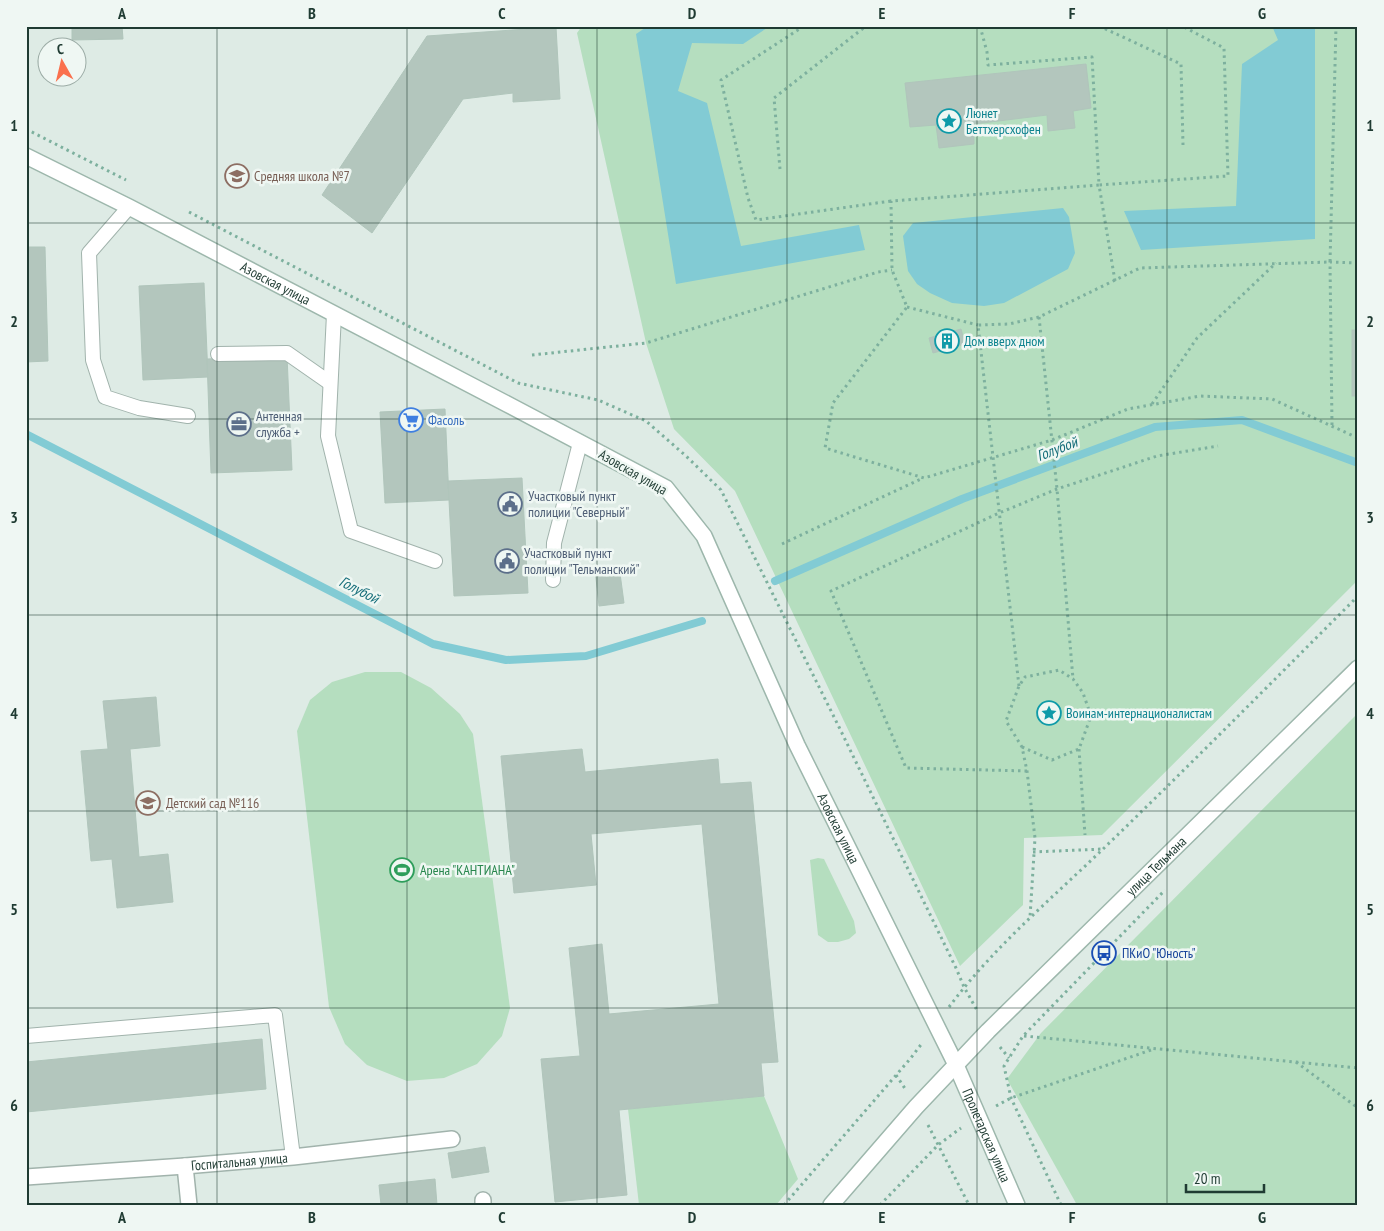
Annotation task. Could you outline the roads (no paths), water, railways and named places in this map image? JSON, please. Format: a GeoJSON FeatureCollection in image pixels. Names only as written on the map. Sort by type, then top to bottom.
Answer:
{"type":"FeatureCollection","features":[{"type":"Feature","properties":{"kind":"main road","name":"Азовская улица"},"geometry":{"type":"LineString","coordinates":[[26,156],[129,207],[666,488],[704,536],[796,745],[956,1066]]}},
{"type":"Feature","properties":{"kind":"main road","name":"улица Тельмана"},"geometry":{"type":"LineString","coordinates":[[831,1205],[916,1107],[988,1030],[1358,668]]}},
{"type":"Feature","properties":{"kind":"main road","name":"Пролетарская улица"},"geometry":{"type":"LineString","coordinates":[[956,1066],[1017,1205]]}},
{"type":"Feature","properties":{"kind":"main road","name":"Госпитальная улица"},"geometry":{"type":"LineString","coordinates":[[26,1177],[293,1157],[452,1139]]}},
{"type":"Feature","properties":{"kind":"main road"},"geometry":{"type":"LineString","coordinates":[[185,1166],[189,1205]]}},
{"type":"Feature","properties":{"kind":"lane"},"geometry":{"type":"LineString","coordinates":[[129,207],[90,253],[93,360],[105,397],[139,408],[188,416]]}},
{"type":"Feature","properties":{"kind":"lane"},"geometry":{"type":"LineString","coordinates":[[334,314],[328,436],[351,531],[434,561]]}},
{"type":"Feature","properties":{"kind":"lane"},"geometry":{"type":"LineString","coordinates":[[218,354],[287,353],[330,383]]}},
{"type":"Feature","properties":{"kind":"lane"},"geometry":{"type":"LineString","coordinates":[[553,580],[554,544],[580,443]]}},
{"type":"Feature","properties":{"kind":"lane"},"geometry":{"type":"LineString","coordinates":[[26,1036],[275,1015],[293,1157]]}},
{"type":"Feature","properties":{"kind":"water"},"geometry":{"type":"Polygon","coordinates":[[[648,26],[770,26],[743,44],[692,43],[678,91],[707,103],[741,246],[859,225],[865,250],[676,284],[636,34],[648,26]]]}},
{"type":"Feature","properties":{"kind":"water"},"geometry":{"type":"Polygon","coordinates":[[[1272,26],[1315,26],[1315,239],[1141,250],[1124,211],[1236,206],[1242,64],[1278,40],[1272,26]]]}},
{"type":"Feature","properties":{"kind":"water"},"geometry":{"type":"Polygon","coordinates":[[[1063,208],[1069,217],[1075,253],[1068,269],[1004,303],[984,306],[952,303],[930,293],[917,284],[908,271],[903,236],[913,223],[1063,208]]]}},
{"type":"Feature","properties":{"kind":"waterway","name":"Голубой"},"geometry":{"type":"LineString","coordinates":[[775,581],[962,499],[1155,427],[1242,420],[1358,463]]}},
{"type":"Feature","properties":{"kind":"waterway","name":"Голубой"},"geometry":{"type":"LineString","coordinates":[[26,434],[433,644],[506,660],[586,656],[702,621]]}},
{"type":"Feature","properties":{"kind":"place","name":"Люнет Беттхерсхофен"},"geometry":{"type":"Point","coordinates":[949,121]}},
{"type":"Feature","properties":{"kind":"place","name":"Средняя школа №7"},"geometry":{"type":"Point","coordinates":[237,176]}},
{"type":"Feature","properties":{"kind":"place","name":"Дом вверх дном"},"geometry":{"type":"Point","coordinates":[947,341]}},
{"type":"Feature","properties":{"kind":"place","name":"Фасоль"},"geometry":{"type":"Point","coordinates":[411,420]}},
{"type":"Feature","properties":{"kind":"place","name":"Антенная служба +"},"geometry":{"type":"Point","coordinates":[239,424]}},
{"type":"Feature","properties":{"kind":"place","name":"Участковый пункт полиции \"Северный\""},"geometry":{"type":"Point","coordinates":[510,504]}},
{"type":"Feature","properties":{"kind":"place","name":"Участковый пункт полиции \"Тельманский\""},"geometry":{"type":"Point","coordinates":[507,561]}},
{"type":"Feature","properties":{"kind":"place","name":"Воинам-интернационалистам"},"geometry":{"type":"Point","coordinates":[1049,713]}},
{"type":"Feature","properties":{"kind":"place","name":"Детский сад №116"},"geometry":{"type":"Point","coordinates":[148,803]}},
{"type":"Feature","properties":{"kind":"place","name":"Арена \"КАНТИАНА\""},"geometry":{"type":"Point","coordinates":[402,870]}},
{"type":"Feature","properties":{"kind":"place","name":"ПКиО \"Юность\""},"geometry":{"type":"Point","coordinates":[1104,953]}}]}
